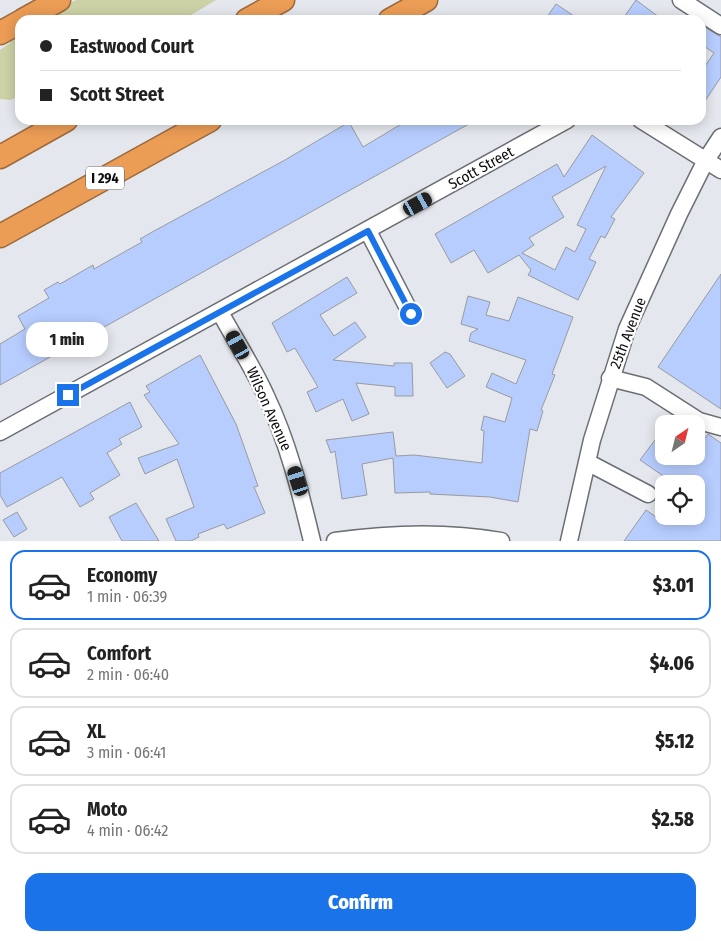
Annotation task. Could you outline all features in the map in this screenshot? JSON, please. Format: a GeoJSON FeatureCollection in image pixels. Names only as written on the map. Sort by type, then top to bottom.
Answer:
{"type":"FeatureCollection","features":[{"type":"Feature","properties":{"kind":"highway"},"geometry":{"type":"LineString","coordinates":[[33,15],[59,0]]}},
{"type":"Feature","properties":{"kind":"highway"},"geometry":{"type":"LineString","coordinates":[[256,15],[283,0]]}},
{"type":"Feature","properties":{"kind":"highway"},"geometry":{"type":"LineString","coordinates":[[399,15],[426,0]]}},
{"type":"Feature","properties":{"kind":"highway"},"geometry":{"type":"LineString","coordinates":[[0,33],[15,25]]}},
{"type":"Feature","properties":{"kind":"highway"},"geometry":{"type":"LineString","coordinates":[[0,157],[57,125]]}},
{"type":"Feature","properties":{"kind":"highway","name":"I 294"},"geometry":{"type":"LineString","coordinates":[[0,236],[201,125]]}},
{"type":"Feature","properties":{"kind":"street"},"geometry":{"type":"LineString","coordinates":[[681,0],[704,15]]}},
{"type":"Feature","properties":{"kind":"street"},"geometry":{"type":"LineString","coordinates":[[706,16],[721,26]]}},
{"type":"Feature","properties":{"kind":"street","name":"Scott Street"},"geometry":{"type":"LineString","coordinates":[[0,432],[558,125]]}},
{"type":"Feature","properties":{"kind":"street"},"geometry":{"type":"LineString","coordinates":[[649,125],[721,170]]}},
{"type":"Feature","properties":{"kind":"street","name":"25th Avenue"},"geometry":{"type":"LineString","coordinates":[[569,541],[587,462],[610,378],[627,328],[706,160],[721,137]]}},
{"type":"Feature","properties":{"kind":"street"},"geometry":{"type":"LineString","coordinates":[[368,231],[411,314]]}},
{"type":"Feature","properties":{"kind":"street","name":"Wilson Avenue"},"geometry":{"type":"LineString","coordinates":[[220,312],[266,395],[282,433],[298,481],[312,541]]}},
{"type":"Feature","properties":{"kind":"street"},"geometry":{"type":"LineString","coordinates":[[610,378],[646,388],[699,421],[721,427]]}},
{"type":"Feature","properties":{"kind":"street"},"geometry":{"type":"LineString","coordinates":[[587,462],[648,494]]}},
{"type":"Feature","properties":{"kind":"street"},"geometry":{"type":"LineString","coordinates":[[334,541],[382,534],[463,534],[501,541]]}},
{"type":"Feature","properties":{"kind":"green space"},"geometry":{"type":"Polygon","coordinates":[[[76,0],[216,0],[191,15],[48,15],[76,0]]]}},
{"type":"Feature","properties":{"kind":"green space"},"geometry":{"type":"Polygon","coordinates":[[[15,32],[15,98],[10,100],[0,99],[0,50],[10,43],[8,36],[15,32]]]}},
{"type":"Feature","properties":{"kind":"building"},"geometry":{"type":"Polygon","coordinates":[[[636,0],[656,15],[626,15],[636,0]]]}},
{"type":"Feature","properties":{"kind":"building"},"geometry":{"type":"Polygon","coordinates":[[[556,4],[572,15],[548,15],[556,4]]]}},
{"type":"Feature","properties":{"kind":"building"},"geometry":{"type":"Polygon","coordinates":[[[706,28],[721,37],[721,77],[706,100],[706,65],[714,53],[706,47],[706,28]]]}},
{"type":"Feature","properties":{"kind":"building"},"geometry":{"type":"Polygon","coordinates":[[[344,125],[351,125],[363,147],[400,125],[467,125],[0,385],[0,344],[25,329],[18,316],[49,298],[44,290],[58,282],[60,284],[93,265],[94,269],[142,242],[140,239],[285,160],[344,125]]]}},
{"type":"Feature","properties":{"kind":"building"},"geometry":{"type":"Polygon","coordinates":[[[592,135],[644,173],[611,217],[615,219],[605,238],[601,236],[589,259],[596,262],[578,300],[528,275],[531,270],[519,255],[488,273],[474,250],[451,263],[435,234],[557,164],[564,177],[592,135]],[[606,166],[552,197],[564,217],[529,238],[534,245],[522,253],[555,270],[566,247],[575,252],[586,229],[577,225],[606,166]]]}},
{"type":"Feature","properties":{"kind":"building"},"geometry":{"type":"Polygon","coordinates":[[[721,274],[721,409],[658,367],[721,274]]]}},
{"type":"Feature","properties":{"kind":"building"},"geometry":{"type":"Polygon","coordinates":[[[347,277],[357,293],[320,315],[334,336],[355,322],[366,337],[333,360],[394,366],[394,363],[412,363],[413,396],[395,396],[395,387],[356,383],[369,414],[352,421],[343,399],[316,412],[307,392],[318,387],[295,348],[287,352],[272,323],[347,277]]]}},
{"type":"Feature","properties":{"kind":"building"},"geometry":{"type":"Polygon","coordinates":[[[468,296],[490,302],[486,315],[509,321],[518,297],[573,317],[552,374],[555,375],[541,410],[543,411],[537,431],[530,429],[518,502],[490,497],[430,494],[430,492],[395,493],[393,458],[362,464],[367,495],[342,499],[335,451],[331,453],[326,440],[393,432],[396,456],[414,455],[482,463],[484,431],[481,430],[484,416],[505,422],[512,398],[486,387],[492,373],[516,384],[526,360],[469,341],[471,333],[478,329],[461,324],[468,296]]]}},
{"type":"Feature","properties":{"kind":"building"},"geometry":{"type":"Polygon","coordinates":[[[445,352],[450,354],[465,376],[447,388],[430,363],[445,352]]]}},
{"type":"Feature","properties":{"kind":"building"},"geometry":{"type":"Polygon","coordinates":[[[200,355],[236,424],[258,486],[254,487],[265,513],[227,529],[224,524],[198,534],[199,537],[191,541],[176,541],[166,519],[194,507],[177,459],[145,474],[138,458],[179,444],[144,395],[150,392],[146,386],[200,355]]]}},
{"type":"Feature","properties":{"kind":"building"},"geometry":{"type":"Polygon","coordinates":[[[130,402],[142,427],[119,439],[122,444],[107,453],[120,475],[90,493],[94,499],[80,507],[62,477],[7,507],[0,495],[0,473],[130,402]]]}},
{"type":"Feature","properties":{"kind":"building"},"geometry":{"type":"Polygon","coordinates":[[[708,434],[721,443],[721,541],[624,541],[646,510],[655,516],[655,525],[705,525],[705,475],[662,475],[640,460],[655,440],[655,465],[705,465],[705,438],[708,434]]]}},
{"type":"Feature","properties":{"kind":"building"},"geometry":{"type":"Polygon","coordinates":[[[136,503],[159,541],[122,541],[109,517],[136,503]]]}},
{"type":"Feature","properties":{"kind":"building"},"geometry":{"type":"Polygon","coordinates":[[[17,512],[27,529],[14,537],[3,520],[17,512]]]}},
{"type":"Feature","properties":{"kind":"route"},"geometry":{"type":"LineString","coordinates":[[68,395],[368,231],[411,314]]}}]}
